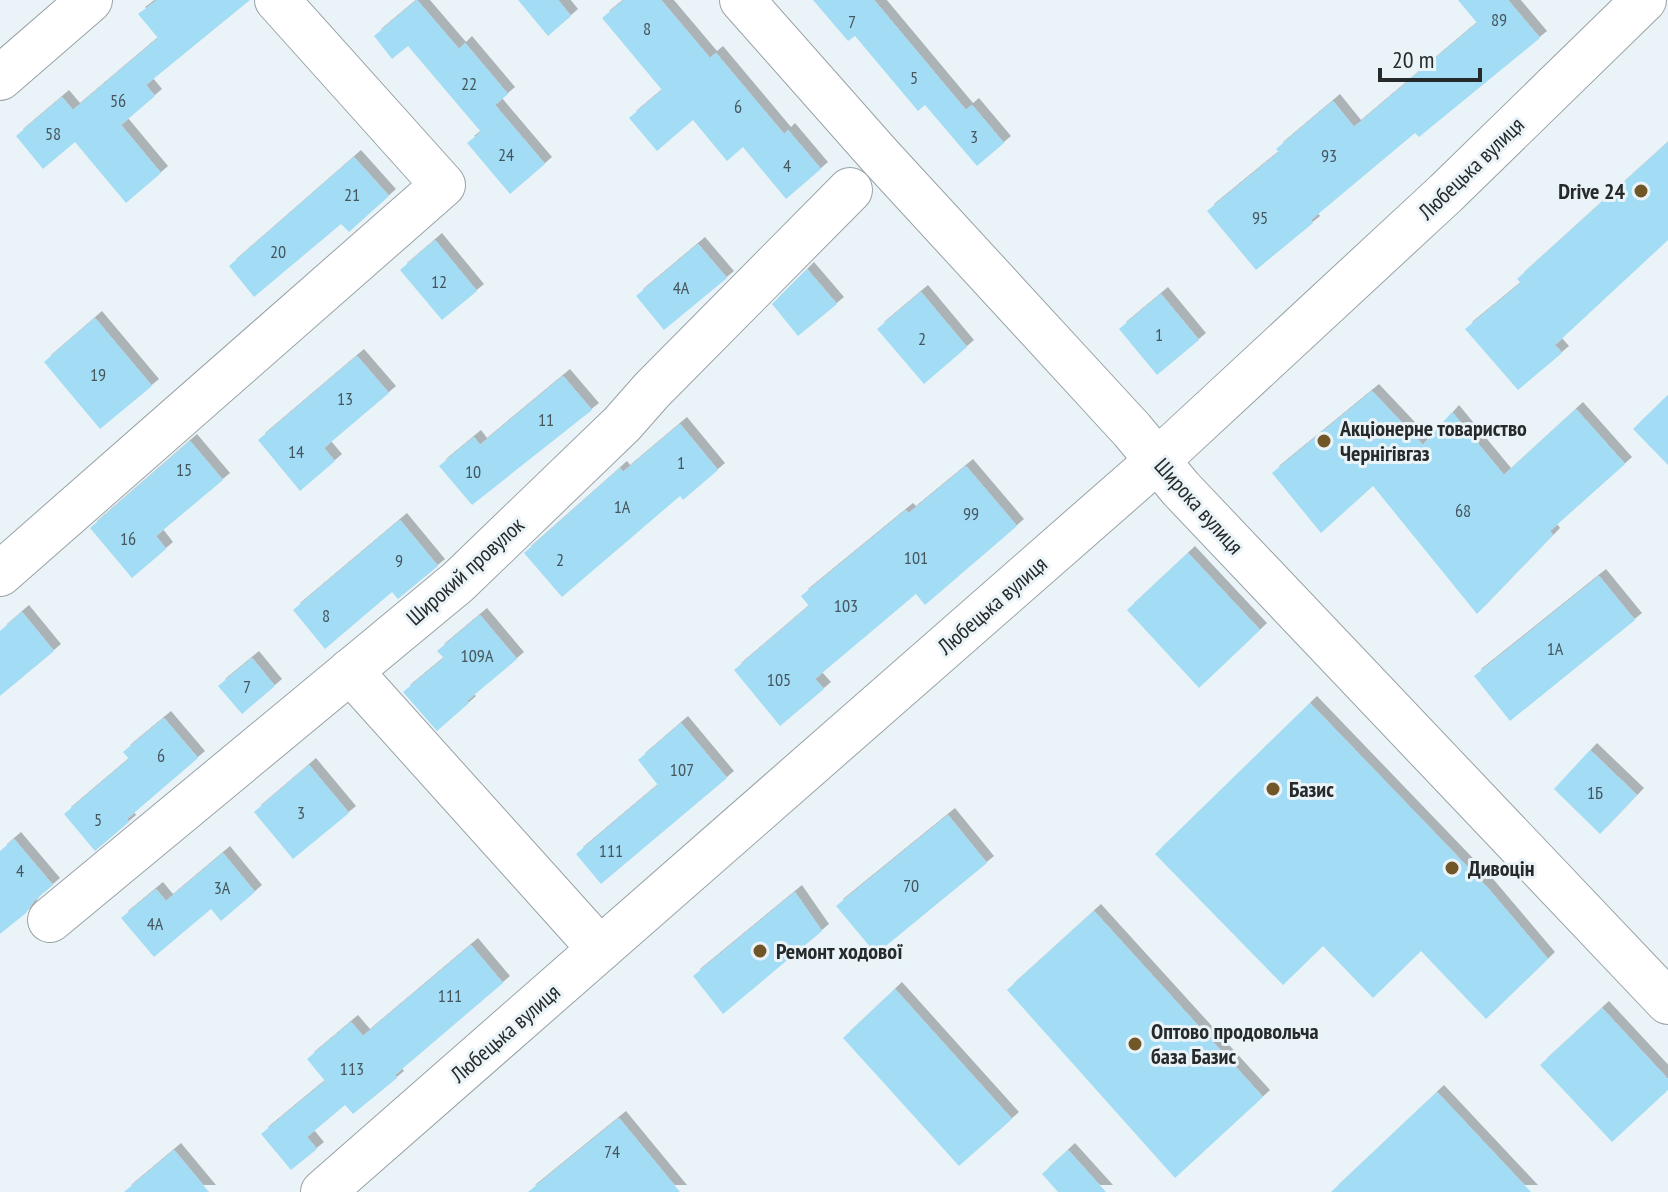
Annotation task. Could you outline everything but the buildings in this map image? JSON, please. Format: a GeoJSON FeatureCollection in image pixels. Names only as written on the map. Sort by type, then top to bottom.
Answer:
{"type":"FeatureCollection","features":[{"type":"Feature","properties":{"kind":"street"},"geometry":{"type":"LineString","coordinates":[[0,78],[90,0]]}},
{"type":"Feature","properties":{"kind":"street"},"geometry":{"type":"LineString","coordinates":[[0,574],[443,185],[277,0]]}},
{"type":"Feature","properties":{"kind":"street","name":"Широка вулиця"},"geometry":{"type":"LineString","coordinates":[[742,0],[1181,489],[1668,1002]]}},
{"type":"Feature","properties":{"kind":"street","name":"Любецька вулиця"},"geometry":{"type":"LineString","coordinates":[[323,1192],[1158,460],[1446,193],[1644,0]]}},
{"type":"Feature","properties":{"kind":"street","name":"Широкий провулок"},"geometry":{"type":"LineString","coordinates":[[50,920],[458,582],[622,424],[850,190]]}},
{"type":"Feature","properties":{"kind":"street"},"geometry":{"type":"LineString","coordinates":[[350,671],[600,949]]}},
{"type":"Feature","properties":{"kind":"place","name":"Drive 24"},"geometry":{"type":"Point","coordinates":[1641,191]}},
{"type":"Feature","properties":{"kind":"place","name":"Акціонерне товариство Чернігівгаз"},"geometry":{"type":"Point","coordinates":[1324,441]}},
{"type":"Feature","properties":{"kind":"place","name":"Базис"},"geometry":{"type":"Point","coordinates":[1273,789]}},
{"type":"Feature","properties":{"kind":"place","name":"Дивоцін"},"geometry":{"type":"Point","coordinates":[1452,868]}},
{"type":"Feature","properties":{"kind":"place","name":"Ремонт ходової"},"geometry":{"type":"Point","coordinates":[760,951]}},
{"type":"Feature","properties":{"kind":"place","name":"Оптово продовольча база Базис"},"geometry":{"type":"Point","coordinates":[1135,1044]}}]}
